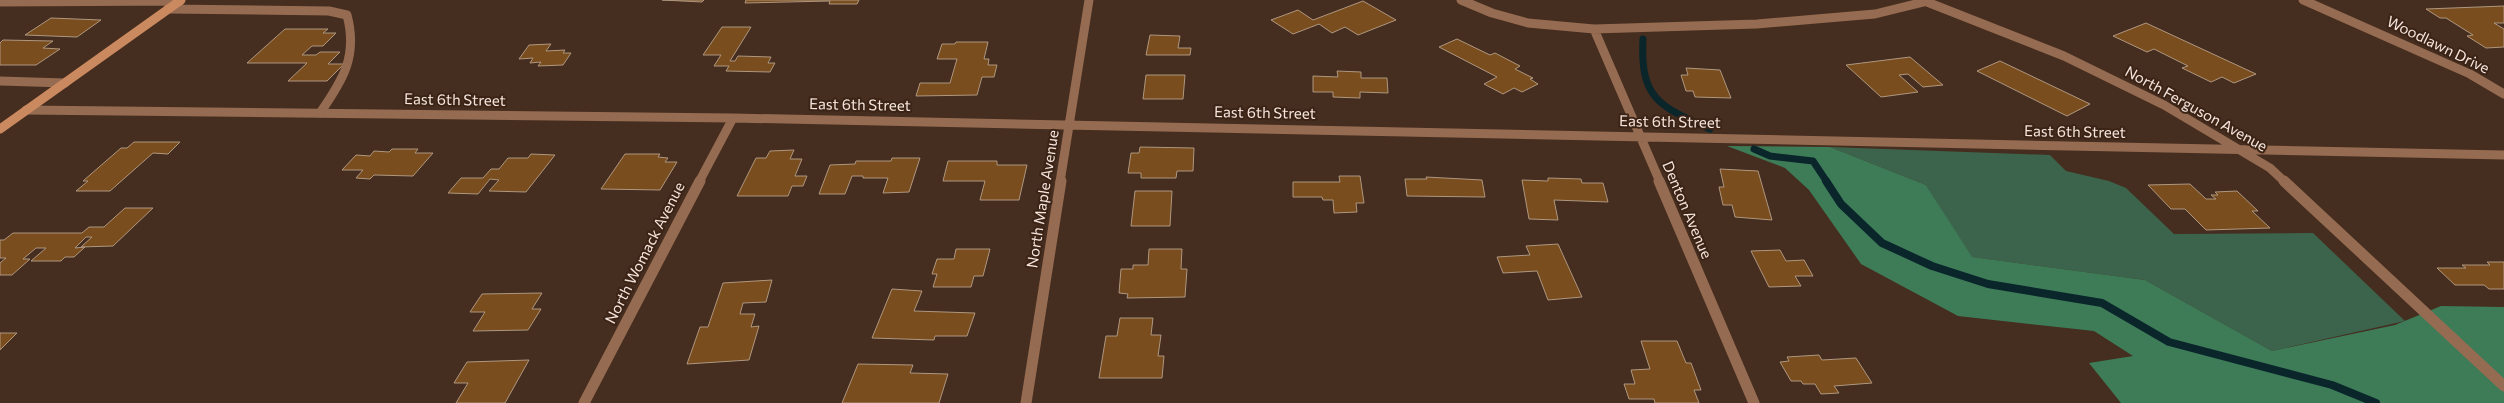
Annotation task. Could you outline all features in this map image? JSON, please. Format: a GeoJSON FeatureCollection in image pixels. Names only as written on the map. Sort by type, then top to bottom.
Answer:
{"type":"FeatureCollection","features":[{"type":"Feature","properties":{"kind":"main road"},"geometry":{"type":"LineString","coordinates":[[0,129],[180,0]]}},
{"type":"Feature","properties":{"kind":"street"},"geometry":{"type":"LineString","coordinates":[[0,2],[180,0]]}},
{"type":"Feature","properties":{"kind":"street","name":"North Maple Avenue"},"geometry":{"type":"LineString","coordinates":[[1026,403],[1089,0]]}},
{"type":"Feature","properties":{"kind":"street"},"geometry":{"type":"LineString","coordinates":[[1461,0],[1492,13],[1528,23],[1594,29],[1757,24],[1875,14],[1923,1]]}},
{"type":"Feature","properties":{"kind":"street","name":"Woodlawn Drive"},"geometry":{"type":"LineString","coordinates":[[2303,0],[2470,74],[2504,94]]}},
{"type":"Feature","properties":{"kind":"street","name":"North Ferguson Avenue"},"geometry":{"type":"LineString","coordinates":[[1923,1],[2064,56],[2164,105],[2270,168],[2504,386]]}},
{"type":"Feature","properties":{"kind":"street"},"geometry":{"type":"LineString","coordinates":[[168,9],[328,11],[347,15],[352,28],[350,55],[345,76],[320,114]]}},
{"type":"Feature","properties":{"kind":"street","name":"Denton Avenue"},"geometry":{"type":"LineString","coordinates":[[1594,29],[1754,403]]}},
{"type":"Feature","properties":{"kind":"street"},"geometry":{"type":"LineString","coordinates":[[0,81],[65,83]]}},
{"type":"Feature","properties":{"kind":"street","name":"East 6th Street"},"geometry":{"type":"LineString","coordinates":[[26,110],[1070,124],[2244,151],[2504,155]]}},
{"type":"Feature","properties":{"kind":"street","name":"North Womack Avenue"},"geometry":{"type":"LineString","coordinates":[[584,403],[733,118]]}},
{"type":"Feature","properties":{"kind":"green space"},"geometry":{"type":"Polygon","coordinates":[[[1727,146],[1830,147],[1926,185],[1972,257],[2145,280],[2272,351],[2395,325],[2441,306],[2504,307],[2504,403],[2121,403],[2089,363],[2133,356],[2094,331],[1958,316],[1861,264],[1809,190],[1785,168],[1727,146]]]}},
{"type":"Feature","properties":{"kind":"green space"},"geometry":{"type":"Polygon","coordinates":[[[1830,147],[2050,155],[2066,171],[2109,181],[2126,188],[2174,234],[2313,233],[2405,321],[2272,351],[2145,280],[1971,257],[1926,185],[1830,147]]]}},
{"type":"Feature","properties":{"kind":"building"},"geometry":{"type":"Polygon","coordinates":[[[662,0],[704,0],[702,2],[662,0]]]}},
{"type":"Feature","properties":{"kind":"building"},"geometry":{"type":"Polygon","coordinates":[[[746,0],[859,0],[857,4],[829,4],[830,1],[745,3],[746,0]]]}},
{"type":"Feature","properties":{"kind":"building"},"geometry":{"type":"Polygon","coordinates":[[[1363,1],[1396,20],[1358,35],[1345,27],[1332,33],[1319,24],[1293,34],[1271,20],[1298,10],[1313,20],[1363,1]]]}},
{"type":"Feature","properties":{"kind":"building"},"geometry":{"type":"Polygon","coordinates":[[[2504,6],[2504,23],[2494,23],[2504,29],[2504,47],[2486,48],[2467,36],[2473,35],[2446,18],[2440,18],[2426,9],[2504,6]]]}},
{"type":"Feature","properties":{"kind":"building"},"geometry":{"type":"Polygon","coordinates":[[[51,18],[101,20],[77,37],[25,35],[51,18]]]}},
{"type":"Feature","properties":{"kind":"building"},"geometry":{"type":"Polygon","coordinates":[[[2146,23],[2256,74],[2234,83],[2222,77],[2211,82],[2182,68],[2188,66],[2154,49],[2147,52],[2113,36],[2146,23]]]}},
{"type":"Feature","properties":{"kind":"building"},"geometry":{"type":"Polygon","coordinates":[[[722,27],[751,27],[730,61],[735,61],[738,56],[771,57],[768,63],[775,63],[770,72],[726,71],[729,66],[714,66],[721,55],[703,55],[722,27]]]}},
{"type":"Feature","properties":{"kind":"building"},"geometry":{"type":"Polygon","coordinates":[[[285,29],[328,29],[323,33],[336,33],[323,46],[312,46],[302,55],[316,55],[320,52],[340,52],[328,64],[344,64],[327,81],[288,81],[307,63],[247,63],[285,29]]]}},
{"type":"Feature","properties":{"kind":"building"},"geometry":{"type":"Polygon","coordinates":[[[1150,35],[1180,36],[1178,48],[1191,48],[1190,55],[1146,55],[1150,35]]]}},
{"type":"Feature","properties":{"kind":"building"},"geometry":{"type":"Polygon","coordinates":[[[1457,39],[1490,55],[1495,53],[1520,66],[1515,69],[1533,78],[1530,79],[1538,84],[1522,92],[1514,88],[1503,94],[1484,84],[1497,77],[1439,47],[1457,39]]]}},
{"type":"Feature","properties":{"kind":"building"},"geometry":{"type":"Polygon","coordinates":[[[3,40],[53,41],[43,48],[60,49],[36,65],[0,65],[0,43],[3,40]]]}},
{"type":"Feature","properties":{"kind":"building"},"geometry":{"type":"Polygon","coordinates":[[[956,42],[988,42],[984,59],[989,59],[988,65],[997,65],[994,77],[982,77],[977,95],[916,96],[920,83],[950,83],[957,59],[937,59],[942,44],[955,44],[956,42]]]}},
{"type":"Feature","properties":{"kind":"building"},"geometry":{"type":"Polygon","coordinates":[[[551,44],[546,51],[565,50],[563,53],[571,53],[563,65],[538,66],[541,62],[530,63],[533,58],[519,59],[529,45],[551,44]]]}},
{"type":"Feature","properties":{"kind":"building"},"geometry":{"type":"Polygon","coordinates":[[[1910,57],[1943,85],[1923,87],[1908,74],[1899,75],[1918,92],[1881,97],[1846,65],[1910,57]]]}},
{"type":"Feature","properties":{"kind":"building"},"geometry":{"type":"Polygon","coordinates":[[[2000,61],[2090,104],[2067,116],[1977,71],[2000,61]]]}},
{"type":"Feature","properties":{"kind":"building"},"geometry":{"type":"Polygon","coordinates":[[[1686,68],[1720,70],[1731,98],[1695,97],[1693,91],[1686,91],[1681,75],[1688,75],[1686,68]]]}},
{"type":"Feature","properties":{"kind":"building"},"geometry":{"type":"Polygon","coordinates":[[[1337,71],[1361,72],[1361,78],[1387,78],[1388,93],[1360,92],[1360,98],[1333,97],[1333,92],[1313,92],[1313,76],[1338,77],[1337,71]]]}},
{"type":"Feature","properties":{"kind":"building"},"geometry":{"type":"Polygon","coordinates":[[[1146,75],[1185,75],[1183,99],[1143,99],[1146,75]]]}},
{"type":"Feature","properties":{"kind":"building"},"geometry":{"type":"Polygon","coordinates":[[[134,142],[180,142],[168,154],[153,153],[110,191],[76,191],[88,181],[83,181],[121,148],[127,148],[134,142]]]}},
{"type":"Feature","properties":{"kind":"building"},"geometry":{"type":"Polygon","coordinates":[[[1140,147],[1194,148],[1193,171],[1177,171],[1176,178],[1141,178],[1141,173],[1128,173],[1131,153],[1139,153],[1140,147]]]}},
{"type":"Feature","properties":{"kind":"building"},"geometry":{"type":"Polygon","coordinates":[[[392,149],[418,149],[415,153],[433,153],[413,176],[374,175],[370,179],[356,178],[363,170],[342,170],[356,155],[370,156],[374,151],[389,152],[392,149]]]}},
{"type":"Feature","properties":{"kind":"building"},"geometry":{"type":"Polygon","coordinates":[[[794,150],[790,159],[802,159],[795,176],[807,176],[803,186],[792,186],[788,196],[737,196],[756,158],[766,158],[770,151],[794,150]]]}},
{"type":"Feature","properties":{"kind":"building"},"geometry":{"type":"Polygon","coordinates":[[[531,154],[555,155],[526,192],[489,191],[499,180],[490,179],[478,194],[448,193],[461,178],[483,178],[491,169],[499,169],[508,158],[528,158],[531,154]]]}},
{"type":"Feature","properties":{"kind":"building"},"geometry":{"type":"Polygon","coordinates":[[[625,154],[660,154],[658,157],[668,158],[665,162],[677,162],[660,190],[601,189],[625,154]]]}},
{"type":"Feature","properties":{"kind":"building"},"geometry":{"type":"Polygon","coordinates":[[[892,158],[920,158],[909,192],[883,193],[888,178],[852,176],[845,194],[819,194],[830,165],[855,164],[856,161],[891,161],[892,158]]]}},
{"type":"Feature","properties":{"kind":"building"},"geometry":{"type":"Polygon","coordinates":[[[948,161],[997,161],[997,165],[1027,165],[1019,200],[980,200],[985,181],[943,181],[948,161]]]}},
{"type":"Feature","properties":{"kind":"building"},"geometry":{"type":"Polygon","coordinates":[[[1720,169],[1758,171],[1772,220],[1735,217],[1732,205],[1723,205],[1719,187],[1724,187],[1720,169]]]}},
{"type":"Feature","properties":{"kind":"building"},"geometry":{"type":"Polygon","coordinates":[[[1339,176],[1360,176],[1364,203],[1356,203],[1357,212],[1334,213],[1333,200],[1323,200],[1322,197],[1293,197],[1293,182],[1340,182],[1339,176]]]}},
{"type":"Feature","properties":{"kind":"building"},"geometry":{"type":"Polygon","coordinates":[[[1426,177],[1482,180],[1485,197],[1407,196],[1405,179],[1427,179],[1426,177]]]}},
{"type":"Feature","properties":{"kind":"building"},"geometry":{"type":"Polygon","coordinates":[[[1548,178],[1581,179],[1582,183],[1603,183],[1608,202],[1554,200],[1558,220],[1529,219],[1522,180],[1548,181],[1548,178]]]}},
{"type":"Feature","properties":{"kind":"building"},"geometry":{"type":"Polygon","coordinates":[[[2190,184],[2206,199],[2216,199],[2211,195],[2218,195],[2215,192],[2237,191],[2258,211],[2252,211],[2270,228],[2206,230],[2185,209],[2171,209],[2148,185],[2190,184]]]}},
{"type":"Feature","properties":{"kind":"building"},"geometry":{"type":"Polygon","coordinates":[[[1135,191],[1172,191],[1170,226],[1131,226],[1135,191]]]}},
{"type":"Feature","properties":{"kind":"building"},"geometry":{"type":"Polygon","coordinates":[[[125,208],[153,208],[113,246],[81,247],[92,237],[86,237],[75,248],[85,247],[74,257],[65,257],[61,261],[31,261],[46,248],[36,248],[23,259],[30,259],[12,275],[0,275],[0,263],[6,258],[0,258],[0,240],[4,240],[13,233],[82,233],[89,227],[104,227],[125,208]]]}},
{"type":"Feature","properties":{"kind":"building"},"geometry":{"type":"Polygon","coordinates":[[[1558,244],[1582,297],[1548,300],[1537,271],[1503,273],[1497,257],[1530,255],[1526,246],[1558,244]]]}},
{"type":"Feature","properties":{"kind":"building"},"geometry":{"type":"Polygon","coordinates":[[[956,249],[990,249],[983,276],[974,276],[971,287],[933,287],[937,274],[932,274],[937,259],[954,259],[956,249]]]}},
{"type":"Feature","properties":{"kind":"building"},"geometry":{"type":"Polygon","coordinates":[[[1149,249],[1182,249],[1181,269],[1187,269],[1185,297],[1127,298],[1128,294],[1119,293],[1121,269],[1133,269],[1133,265],[1148,265],[1149,249]]]}},
{"type":"Feature","properties":{"kind":"building"},"geometry":{"type":"Polygon","coordinates":[[[1780,250],[1786,261],[1804,260],[1813,276],[1795,276],[1801,286],[1769,287],[1751,251],[1780,250]]]}},
{"type":"Feature","properties":{"kind":"building"},"geometry":{"type":"Polygon","coordinates":[[[2487,262],[2504,262],[2504,289],[2489,289],[2484,285],[2455,285],[2437,268],[2466,268],[2462,265],[2490,265],[2487,262]]]}},
{"type":"Feature","properties":{"kind":"building"},"geometry":{"type":"Polygon","coordinates":[[[772,280],[766,302],[743,303],[740,314],[755,314],[751,327],[759,326],[749,360],[687,364],[700,327],[708,327],[723,283],[772,280]]]}},
{"type":"Feature","properties":{"kind":"building"},"geometry":{"type":"Polygon","coordinates":[[[892,289],[922,291],[914,311],[975,313],[967,336],[935,336],[934,340],[872,338],[892,289]]]}},
{"type":"Feature","properties":{"kind":"building"},"geometry":{"type":"Polygon","coordinates":[[[542,293],[532,309],[541,309],[528,330],[473,331],[485,312],[470,312],[482,294],[542,293]]]}},
{"type":"Feature","properties":{"kind":"building"},"geometry":{"type":"Polygon","coordinates":[[[1120,318],[1153,318],[1151,335],[1161,335],[1158,356],[1164,356],[1162,378],[1099,378],[1106,336],[1117,336],[1120,318]]]}},
{"type":"Feature","properties":{"kind":"building"},"geometry":{"type":"Polygon","coordinates":[[[0,333],[17,333],[0,350],[0,333]]]}},
{"type":"Feature","properties":{"kind":"building"},"geometry":{"type":"Polygon","coordinates":[[[1641,341],[1677,341],[1686,363],[1691,363],[1701,390],[1694,390],[1699,403],[1655,403],[1654,399],[1629,399],[1624,384],[1635,384],[1631,370],[1650,369],[1641,341]]]}},
{"type":"Feature","properties":{"kind":"building"},"geometry":{"type":"Polygon","coordinates":[[[1819,355],[1822,360],[1856,358],[1872,383],[1834,386],[1839,393],[1821,394],[1815,384],[1791,381],[1780,362],[1789,361],[1787,357],[1819,355]]]}},
{"type":"Feature","properties":{"kind":"building"},"geometry":{"type":"Polygon","coordinates":[[[529,360],[505,403],[456,403],[468,383],[454,383],[467,362],[529,360]]]}},
{"type":"Feature","properties":{"kind":"building"},"geometry":{"type":"Polygon","coordinates":[[[858,364],[913,365],[910,373],[948,374],[939,403],[842,403],[858,364]]]}},
{"type":"Feature","properties":{"kind":"waterway"},"geometry":{"type":"LineString","coordinates":[[1643,39],[1645,75],[1649,88],[1656,98],[1678,114],[1710,129]]}},
{"type":"Feature","properties":{"kind":"waterway"},"geometry":{"type":"LineString","coordinates":[[1754,149],[1770,156],[1813,161],[1827,182]]}},
{"type":"Feature","properties":{"kind":"waterway"},"geometry":{"type":"LineString","coordinates":[[1826,181],[1841,204],[1882,243],[1932,266],[1988,284],[2102,303],[2169,342],[2332,385],[2376,403]]}}]}
